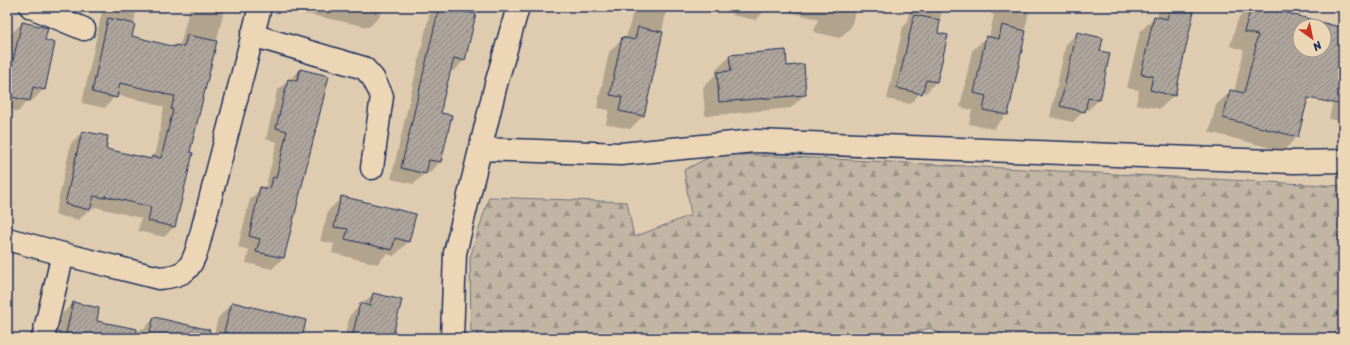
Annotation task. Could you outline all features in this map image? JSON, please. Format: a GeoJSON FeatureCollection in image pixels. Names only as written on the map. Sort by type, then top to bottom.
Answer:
{"type":"FeatureCollection","features":[{"type":"Feature","properties":{"kind":"street"},"geometry":{"type":"LineString","coordinates":[[31,7],[84,29]]}},
{"type":"Feature","properties":{"kind":"street"},"geometry":{"type":"LineString","coordinates":[[7,239],[159,278],[174,276],[188,269],[194,260],[198,246],[260,7]]}},
{"type":"Feature","properties":{"kind":"street"},"geometry":{"type":"LineString","coordinates":[[452,338],[455,253],[496,84],[518,7]]}},
{"type":"Feature","properties":{"kind":"street"},"geometry":{"type":"LineString","coordinates":[[252,35],[364,68],[373,78],[382,96],[372,168]]}},
{"type":"Feature","properties":{"kind":"street"},"geometry":{"type":"LineString","coordinates":[[481,149],[620,154],[754,141],[1294,162],[1343,161]]}},
{"type":"Feature","properties":{"kind":"street"},"geometry":{"type":"LineString","coordinates":[[43,338],[62,254]]}},
{"type":"Feature","properties":{"kind":"green space"},"geometry":{"type":"Polygon","coordinates":[[[718,153],[1343,186],[1343,338],[948,338],[930,328],[895,338],[471,338],[470,258],[489,197],[627,202],[634,237],[691,215],[684,170],[718,153]]]}},
{"type":"Feature","properties":{"kind":"building"},"geometry":{"type":"Polygon","coordinates":[[[439,7],[467,7],[466,12],[476,14],[465,61],[454,58],[443,100],[441,113],[452,115],[441,162],[429,160],[426,174],[401,168],[439,7]]]}},
{"type":"Feature","properties":{"kind":"building"},"geometry":{"type":"Polygon","coordinates":[[[1170,7],[1194,11],[1175,96],[1150,90],[1153,76],[1141,74],[1154,16],[1167,19],[1170,7]]]}},
{"type":"Feature","properties":{"kind":"building"},"geometry":{"type":"Polygon","coordinates":[[[1251,7],[1265,7],[1306,18],[1292,18],[1292,58],[1332,58],[1332,25],[1343,28],[1343,105],[1308,98],[1298,137],[1223,118],[1230,90],[1244,93],[1258,35],[1244,32],[1251,7]]]}},
{"type":"Feature","properties":{"kind":"building"},"geometry":{"type":"Polygon","coordinates":[[[914,15],[940,20],[938,33],[948,35],[937,82],[926,80],[922,94],[897,88],[914,15]]]}},
{"type":"Feature","properties":{"kind":"building"},"geometry":{"type":"Polygon","coordinates":[[[108,18],[135,24],[132,36],[175,47],[175,45],[184,47],[187,35],[217,41],[190,152],[193,153],[175,227],[148,221],[151,207],[105,196],[105,198],[94,196],[90,210],[65,204],[82,131],[108,136],[106,149],[151,159],[152,156],[161,158],[173,110],[171,109],[175,96],[120,83],[117,98],[92,92],[108,18]]]}},
{"type":"Feature","properties":{"kind":"building"},"geometry":{"type":"Polygon","coordinates":[[[22,22],[48,28],[45,40],[55,43],[45,90],[33,87],[30,101],[7,96],[7,86],[22,22]]]}},
{"type":"Feature","properties":{"kind":"building"},"geometry":{"type":"Polygon","coordinates":[[[1002,25],[1026,31],[1008,115],[983,110],[986,96],[974,93],[986,36],[999,39],[1002,25]]]}},
{"type":"Feature","properties":{"kind":"building"},"geometry":{"type":"Polygon","coordinates":[[[638,27],[663,32],[644,116],[619,111],[622,97],[610,95],[622,37],[635,40],[638,27]]]}},
{"type":"Feature","properties":{"kind":"building"},"geometry":{"type":"Polygon","coordinates":[[[1077,32],[1103,38],[1100,51],[1110,53],[1100,100],[1088,98],[1085,112],[1060,106],[1077,32]]]}},
{"type":"Feature","properties":{"kind":"building"},"geometry":{"type":"Polygon","coordinates":[[[786,50],[787,66],[804,64],[806,95],[719,102],[717,72],[731,71],[729,55],[786,50]]]}},
{"type":"Feature","properties":{"kind":"building"},"geometry":{"type":"Polygon","coordinates":[[[300,69],[329,76],[284,258],[256,252],[260,239],[249,236],[260,187],[270,189],[273,177],[276,178],[287,131],[276,128],[288,79],[297,81],[300,69]]]}},
{"type":"Feature","properties":{"kind":"building"},"geometry":{"type":"Polygon","coordinates":[[[341,196],[416,214],[409,242],[395,238],[392,250],[345,239],[348,229],[334,227],[341,196]]]}},
{"type":"Feature","properties":{"kind":"building"},"geometry":{"type":"Polygon","coordinates":[[[373,293],[402,300],[392,338],[352,338],[360,303],[370,306],[373,293]]]}},
{"type":"Feature","properties":{"kind":"building"},"geometry":{"type":"Polygon","coordinates":[[[73,302],[99,308],[97,321],[137,329],[136,338],[65,338],[73,302]]]}},
{"type":"Feature","properties":{"kind":"building"},"geometry":{"type":"Polygon","coordinates":[[[232,302],[306,320],[302,338],[248,338],[224,332],[232,302]]]}},
{"type":"Feature","properties":{"kind":"building"},"geometry":{"type":"Polygon","coordinates":[[[154,317],[210,330],[209,338],[148,338],[154,317]]]}}]}
